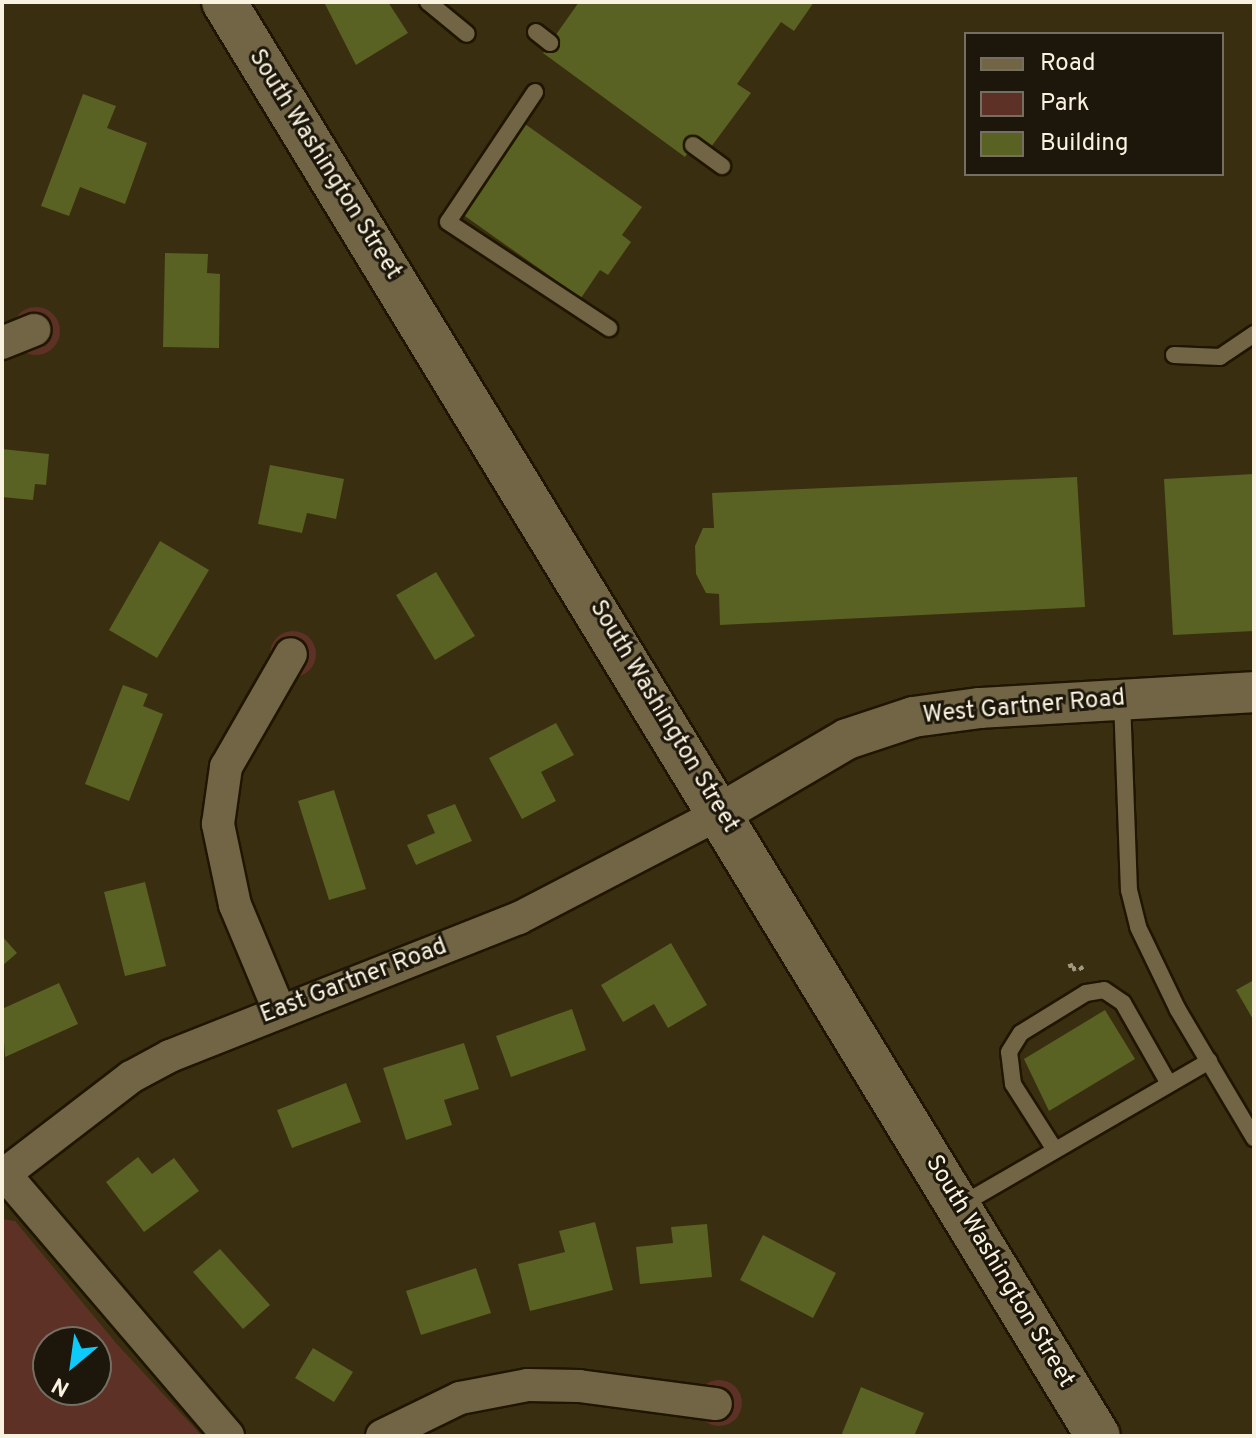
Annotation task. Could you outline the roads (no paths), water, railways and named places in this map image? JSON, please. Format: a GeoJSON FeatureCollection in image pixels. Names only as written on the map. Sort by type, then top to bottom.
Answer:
{"type":"FeatureCollection","features":[{"type":"Feature","properties":{"kind":"main road","name":"South Washington Street"},"geometry":{"type":"LineString","coordinates":[[224,2],[1098,1436]]}},
{"type":"Feature","properties":{"kind":"street"},"geometry":{"type":"LineString","coordinates":[[2,343],[35,330]]}},
{"type":"Feature","properties":{"kind":"street"},"geometry":{"type":"LineString","coordinates":[[279,1010],[235,905],[218,824],[226,767],[291,654]]}},
{"type":"Feature","properties":{"kind":"street","name":"West Gartner Road"},"geometry":{"type":"LineString","coordinates":[[721,813],[847,739],[881,726],[980,708],[1254,692]]}},
{"type":"Feature","properties":{"kind":"street","name":"East Gartner Road"},"geometry":{"type":"LineString","coordinates":[[3,1174],[131,1077],[279,1010],[519,918],[721,813]]}},
{"type":"Feature","properties":{"kind":"street"},"geometry":{"type":"LineString","coordinates":[[3,1174],[228,1436]]}},
{"type":"Feature","properties":{"kind":"street"},"geometry":{"type":"LineString","coordinates":[[382,1436],[460,1398],[528,1385],[579,1386],[716,1404]]}},
{"type":"Feature","properties":{"kind":"lane"},"geometry":{"type":"LineString","coordinates":[[428,2],[467,34]]}},
{"type":"Feature","properties":{"kind":"lane"},"geometry":{"type":"LineString","coordinates":[[535,92],[448,222],[609,328]]}},
{"type":"Feature","properties":{"kind":"lane"},"geometry":{"type":"LineString","coordinates":[[693,145],[722,166]]}},
{"type":"Feature","properties":{"kind":"lane"},"geometry":{"type":"LineString","coordinates":[[1174,355],[1220,357],[1254,334]]}},
{"type":"Feature","properties":{"kind":"lane"},"geometry":{"type":"LineString","coordinates":[[1122,698],[1129,890],[1156,970],[1254,1138]]}},
{"type":"Feature","properties":{"kind":"lane"},"geometry":{"type":"LineString","coordinates":[[1055,1150],[1013,1084],[1009,1052],[1021,1033],[1086,993],[1104,990],[1123,1003],[1169,1084]]}},
{"type":"Feature","properties":{"kind":"lane"},"geometry":{"type":"LineString","coordinates":[[959,1206],[1209,1061]]}}]}
